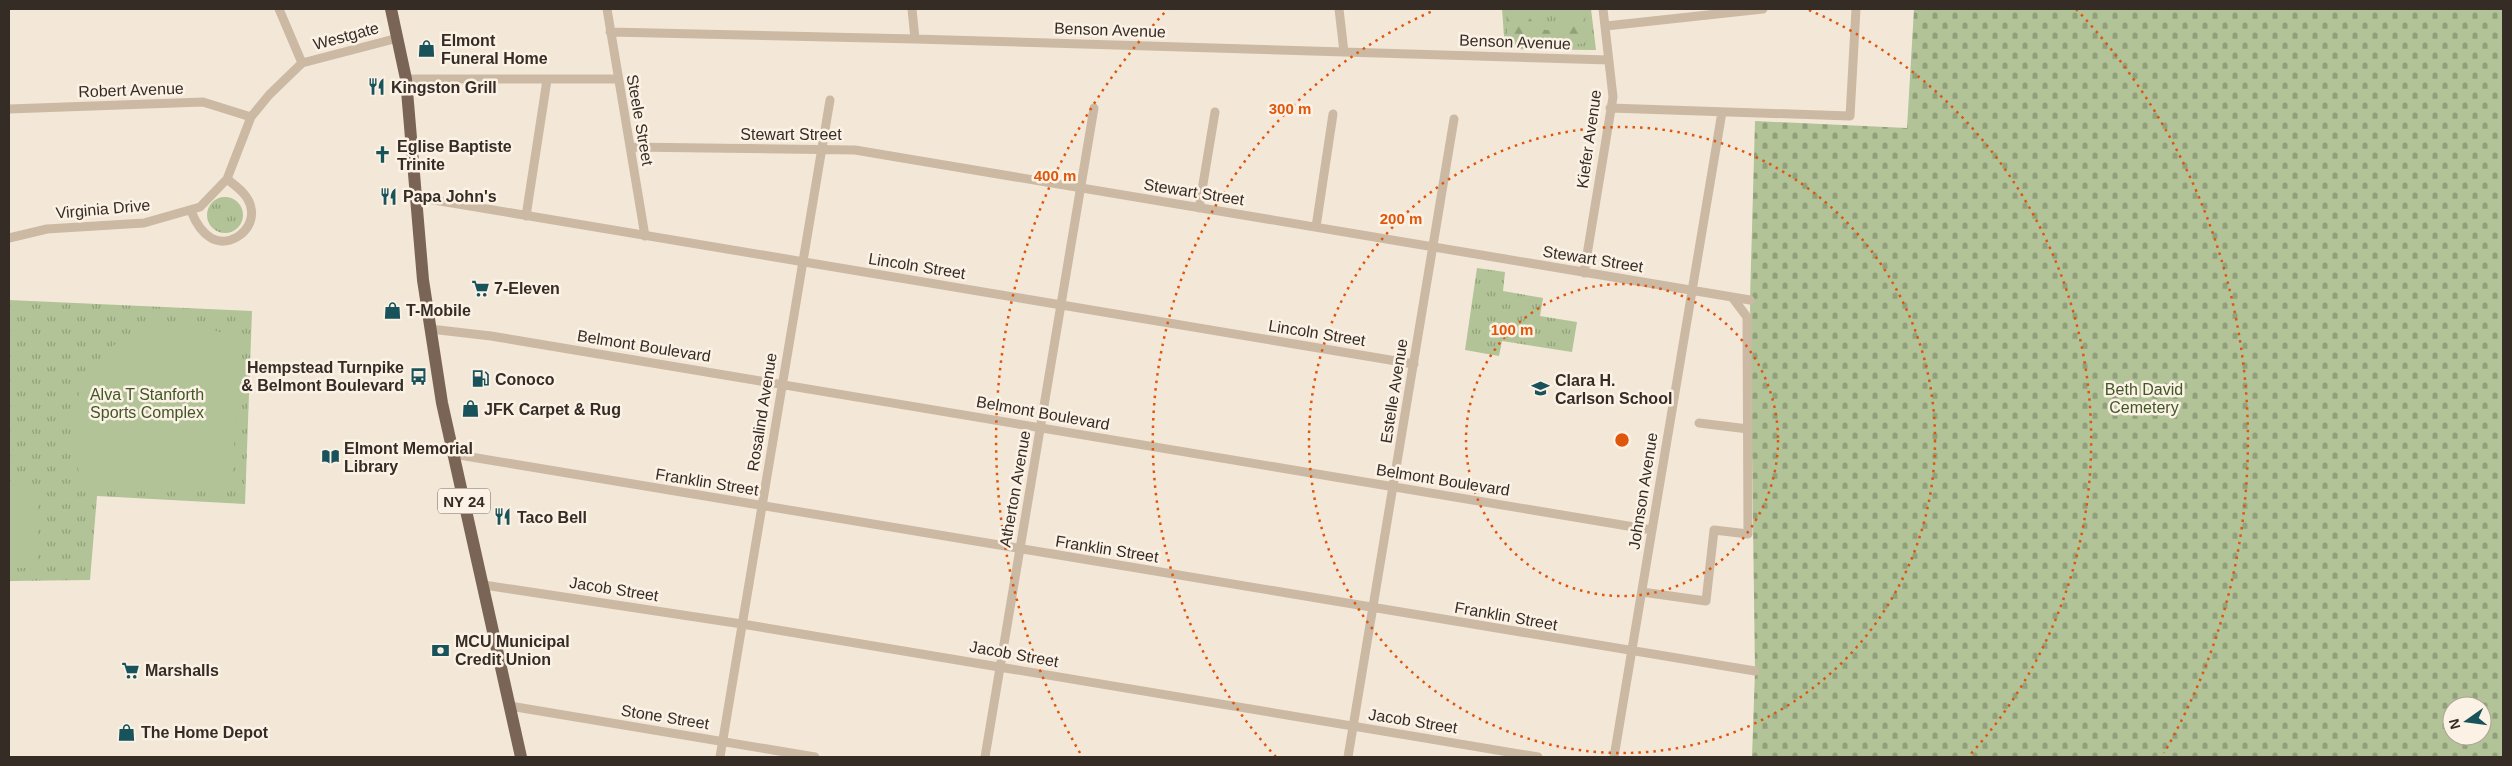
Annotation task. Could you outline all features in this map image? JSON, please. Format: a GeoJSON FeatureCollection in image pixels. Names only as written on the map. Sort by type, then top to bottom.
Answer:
{"type":"FeatureCollection","features":[{"type":"Feature","properties":{"kind":"main road","name":"NY 24"},"geometry":{"type":"LineString","coordinates":[[391,9],[406,79],[430,329],[453,454],[484,585],[521,757]]}},
{"type":"Feature","properties":{"kind":"street"},"geometry":{"type":"LineString","coordinates":[[279,9],[302,63]]}},
{"type":"Feature","properties":{"kind":"street","name":"Steele Street"},"geometry":{"type":"LineString","coordinates":[[607,9],[645,236]]}},
{"type":"Feature","properties":{"kind":"street"},"geometry":{"type":"LineString","coordinates":[[912,9],[915,39]]}},
{"type":"Feature","properties":{"kind":"street"},"geometry":{"type":"LineString","coordinates":[[1339,9],[1344,52]]}},
{"type":"Feature","properties":{"kind":"street","name":"Kiefer Avenue"},"geometry":{"type":"LineString","coordinates":[[1584,273],[1613,97],[1603,9]]}},
{"type":"Feature","properties":{"kind":"street"},"geometry":{"type":"LineString","coordinates":[[1606,26],[1763,9]]}},
{"type":"Feature","properties":{"kind":"street"},"geometry":{"type":"LineString","coordinates":[[1610,108],[1850,116],[1856,9]]}},
{"type":"Feature","properties":{"kind":"street","name":"Benson Avenue"},"geometry":{"type":"LineString","coordinates":[[610,32],[915,39],[1609,60]]}},
{"type":"Feature","properties":{"kind":"street","name":"Westgate"},"geometry":{"type":"LineString","coordinates":[[302,63],[398,38]]}},
{"type":"Feature","properties":{"kind":"street","name":"Virginia Drive"},"geometry":{"type":"LineString","coordinates":[[9,238],[47,229],[144,223],[200,207],[211,198],[227,179],[251,117],[269,95],[302,63]]}},
{"type":"Feature","properties":{"kind":"street"},"geometry":{"type":"LineString","coordinates":[[406,79],[618,79]]}},
{"type":"Feature","properties":{"kind":"street"},"geometry":{"type":"LineString","coordinates":[[526,216],[547,80]]}},
{"type":"Feature","properties":{"kind":"street","name":"Rosalind Avenue"},"geometry":{"type":"LineString","coordinates":[[720,757],[830,100]]}},
{"type":"Feature","properties":{"kind":"street","name":"Robert Avenue"},"geometry":{"type":"LineString","coordinates":[[9,108],[203,102],[251,117]]}},
{"type":"Feature","properties":{"kind":"street","name":"Atherton Avenue"},"geometry":{"type":"LineString","coordinates":[[985,757],[1094,108]]}},
{"type":"Feature","properties":{"kind":"street"},"geometry":{"type":"LineString","coordinates":[[1199,208],[1215,112]]}},
{"type":"Feature","properties":{"kind":"street","name":"Johnson Avenue"},"geometry":{"type":"LineString","coordinates":[[1614,757],[1722,112]]}},
{"type":"Feature","properties":{"kind":"street"},"geometry":{"type":"LineString","coordinates":[[1316,227],[1333,114]]}},
{"type":"Feature","properties":{"kind":"street","name":"Estelle Avenue"},"geometry":{"type":"LineString","coordinates":[[1348,757],[1454,119]]}},
{"type":"Feature","properties":{"kind":"street","name":"Stewart Street"},"geometry":{"type":"LineString","coordinates":[[630,147],[855,150],[1750,300]]}},
{"type":"Feature","properties":{"kind":"street"},"geometry":{"type":"LineString","coordinates":[[190,211],[200,229],[216,241],[229,240],[242,234],[250,219],[251,208],[244,194],[227,179]]}},
{"type":"Feature","properties":{"kind":"street","name":"Lincoln Street"},"geometry":{"type":"LineString","coordinates":[[416,197],[1414,364]]}},
{"type":"Feature","properties":{"kind":"street"},"geometry":{"type":"LineString","coordinates":[[1642,592],[1706,601],[1714,530],[1748,534],[1747,317],[1732,297]]}},
{"type":"Feature","properties":{"kind":"street","name":"Belmont Boulevard"},"geometry":{"type":"LineString","coordinates":[[430,329],[491,336],[1652,530]]}},
{"type":"Feature","properties":{"kind":"street"},"geometry":{"type":"LineString","coordinates":[[1700,422],[1748,429]]}},
{"type":"Feature","properties":{"kind":"street","name":"Franklin Street"},"geometry":{"type":"LineString","coordinates":[[453,454],[1373,609],[1755,671]]}},
{"type":"Feature","properties":{"kind":"street","name":"Jacob Street"},"geometry":{"type":"LineString","coordinates":[[484,585],[742,624],[1538,757]]}},
{"type":"Feature","properties":{"kind":"street","name":"Stone Street"},"geometry":{"type":"LineString","coordinates":[[510,706],[815,757]]}},
{"type":"Feature","properties":{"kind":"green space"},"geometry":{"type":"Polygon","coordinates":[[[1502,9],[1591,9],[1596,50],[1505,49],[1502,9]]]}},
{"type":"Feature","properties":{"kind":"green space"},"geometry":{"type":"Polygon","coordinates":[[[1506,9],[1526,9],[1535,25],[1545,30],[1557,30],[1564,28],[1568,24],[1568,9],[1584,9],[1587,40],[1581,44],[1513,44],[1508,39],[1506,9]]]}},
{"type":"Feature","properties":{"kind":"green space","name":"Beth David Cemetery"},"geometry":{"type":"Polygon","coordinates":[[[1914,9],[2503,9],[2503,757],[1752,757],[1755,671],[1750,300],[1755,121],[1907,128],[1914,9]]]}},
{"type":"Feature","properties":{"kind":"green space"},"geometry":{"type":"Polygon","coordinates":[[[225,197],[232,198],[238,202],[242,208],[242,222],[238,228],[232,232],[225,233],[218,232],[212,228],[208,222],[207,215],[208,208],[212,202],[218,198],[225,197]]]}},
{"type":"Feature","properties":{"kind":"green space"},"geometry":{"type":"Polygon","coordinates":[[[1477,268],[1505,272],[1503,291],[1543,298],[1540,316],[1577,322],[1572,352],[1502,341],[1499,356],[1465,350],[1477,268]]]}},
{"type":"Feature","properties":{"kind":"green space","name":"Alva T Stanforth Sports Complex"},"geometry":{"type":"Polygon","coordinates":[[[9,300],[252,311],[245,504],[97,496],[90,580],[9,581],[9,300]]]}},
{"type":"Feature","properties":{"kind":"green space"},"geometry":{"type":"Polygon","coordinates":[[[198,324],[240,340],[232,484],[225,489],[82,485],[70,436],[81,384],[114,345],[151,327],[198,324]]]}},
{"type":"Feature","properties":{"kind":"green space"},"geometry":{"type":"Polygon","coordinates":[[[9,484],[38,485],[37,561],[30,568],[9,568],[9,484]]]}},
{"type":"Feature","properties":{"kind":"place","name":"Elmont Funeral Home"},"geometry":{"type":"Point","coordinates":[427,49]}},
{"type":"Feature","properties":{"kind":"place","name":"Kingston Grill"},"geometry":{"type":"Point","coordinates":[377,87]}},
{"type":"Feature","properties":{"kind":"place","name":"Eglise Baptiste Trinite"},"geometry":{"type":"Point","coordinates":[383,155]}},
{"type":"Feature","properties":{"kind":"place","name":"Papa John's"},"geometry":{"type":"Point","coordinates":[389,196]}},
{"type":"Feature","properties":{"kind":"place","name":"7-Eleven"},"geometry":{"type":"Point","coordinates":[480,288]}},
{"type":"Feature","properties":{"kind":"place","name":"T-Mobile"},"geometry":{"type":"Point","coordinates":[392,310]}},
{"type":"Feature","properties":{"kind":"place","name":"Hempstead Turnpike & Belmont Boulevard"},"geometry":{"type":"Point","coordinates":[418,376]}},
{"type":"Feature","properties":{"kind":"place","name":"Conoco"},"geometry":{"type":"Point","coordinates":[481,379]}},
{"type":"Feature","properties":{"kind":"place","name":"Clara H. Carlson School"},"geometry":{"type":"Point","coordinates":[1541,389]}},
{"type":"Feature","properties":{"kind":"place","name":"JFK Carpet & Rug"},"geometry":{"type":"Point","coordinates":[470,409]}},
{"type":"Feature","properties":{"kind":"place","name":"Elmont Memorial Library"},"geometry":{"type":"Point","coordinates":[330,457]}},
{"type":"Feature","properties":{"kind":"place","name":"Taco Bell"},"geometry":{"type":"Point","coordinates":[503,517]}},
{"type":"Feature","properties":{"kind":"place","name":"MCU Municipal Credit Union"},"geometry":{"type":"Point","coordinates":[441,650]}},
{"type":"Feature","properties":{"kind":"place","name":"Marshalls"},"geometry":{"type":"Point","coordinates":[131,670]}},
{"type":"Feature","properties":{"kind":"place","name":"The Home Depot"},"geometry":{"type":"Point","coordinates":[127,732]}}]}
